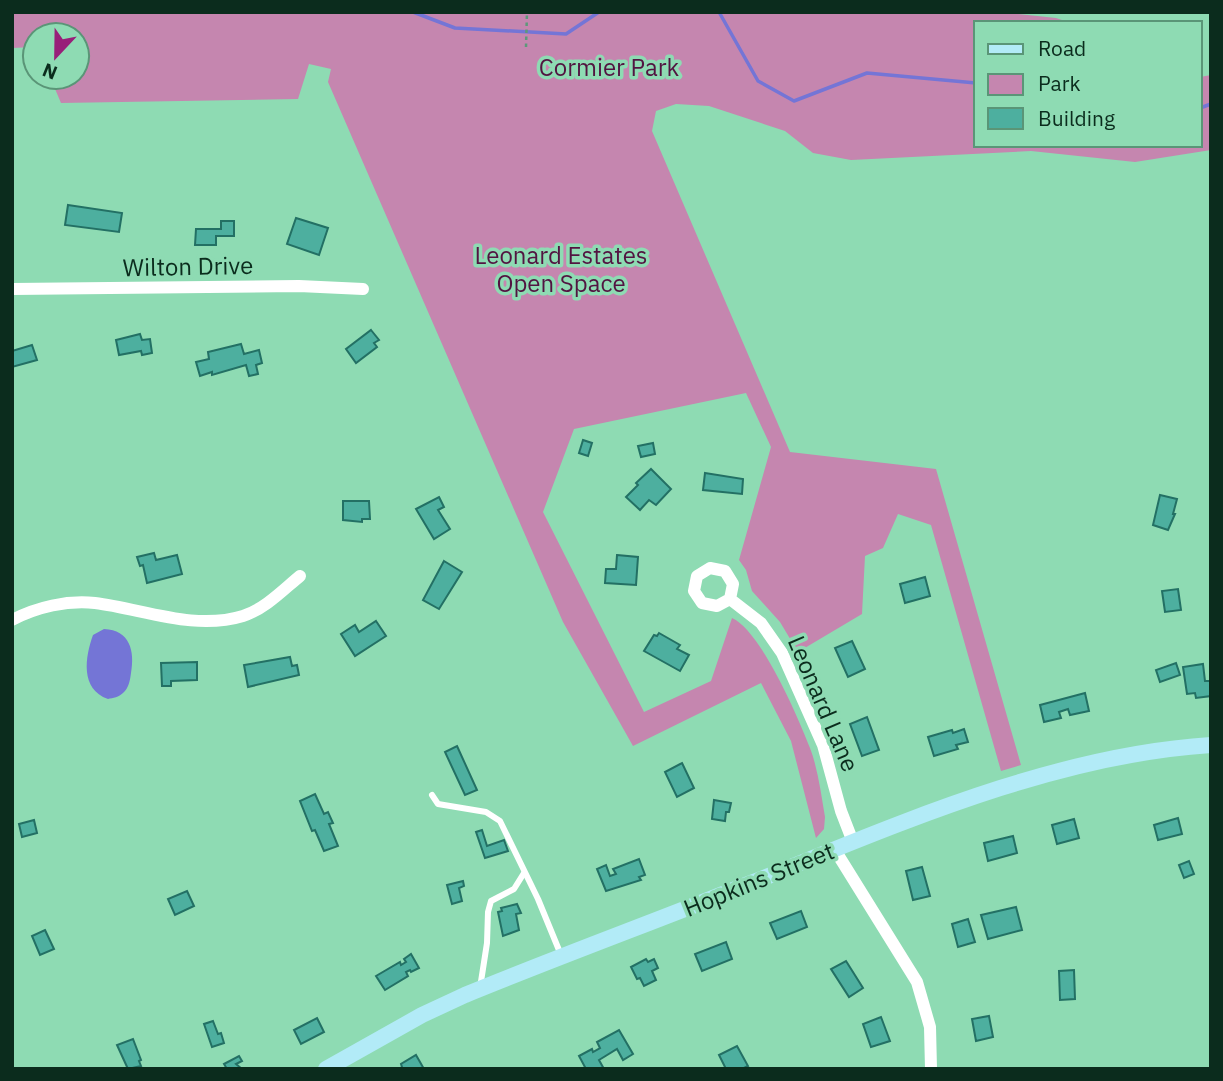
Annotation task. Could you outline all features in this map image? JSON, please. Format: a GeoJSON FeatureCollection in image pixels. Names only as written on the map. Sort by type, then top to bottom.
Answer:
{"type":"FeatureCollection","features":[{"type":"Feature","properties":{"kind":"street","name":"Wilton Drive"},"geometry":{"type":"LineString","coordinates":[[12,289],[299,286],[363,289]]}},
{"type":"Feature","properties":{"kind":"street"},"geometry":{"type":"LineString","coordinates":[[12,620],[45,607],[84,603],[186,620],[229,618],[259,608],[300,576]]}},
{"type":"Feature","properties":{"kind":"street","name":"Leonard Lane"},"geometry":{"type":"LineString","coordinates":[[730,598],[761,623],[782,653],[822,745],[853,842]]}},
{"type":"Feature","properties":{"kind":"street","name":"Hopkins Street"},"geometry":{"type":"LineString","coordinates":[[326,1069],[422,1015],[480,989],[974,797],[1146,751],[1211,745]]}},
{"type":"Feature","properties":{"kind":"street"},"geometry":{"type":"LineString","coordinates":[[835,850],[917,982],[930,1027],[931,1069]]}},
{"type":"Feature","properties":{"kind":"lane"},"geometry":{"type":"LineString","coordinates":[[432,795],[438,804],[486,812],[500,821],[538,899],[562,957]]}},
{"type":"Feature","properties":{"kind":"lane"},"geometry":{"type":"LineString","coordinates":[[480,989],[491,901],[514,889],[524,873]]}},
{"type":"Feature","properties":{"kind":"path"},"geometry":{"type":"LineString","coordinates":[[526,47],[527,12]]}},
{"type":"Feature","properties":{"kind":"green space"},"geometry":{"type":"Polygon","coordinates":[[[12,12],[998,12],[1065,21],[974,21],[974,147],[1202,147],[1202,77],[1211,75],[1211,150],[1135,162],[1031,151],[851,160],[813,153],[785,131],[709,106],[676,104],[656,111],[652,131],[790,452],[936,469],[1021,765],[1001,771],[931,525],[898,514],[883,548],[865,556],[862,614],[798,652],[780,622],[752,591],[746,570],[739,560],[771,447],[746,393],[574,429],[543,512],[644,712],[711,681],[732,618],[755,639],[777,676],[810,748],[821,791],[824,829],[816,838],[791,741],[761,683],[633,746],[563,622],[328,82],[331,69],[309,64],[298,99],[61,103],[56,91],[91,91],[91,21],[21,21],[21,48],[12,48],[12,12]]]}},
{"type":"Feature","properties":{"kind":"shaded area"},"geometry":{"type":"Polygon","coordinates":[[[104,629],[120,633],[125,638],[132,657],[127,689],[108,699],[93,688],[87,671],[93,635],[104,629]]]}},
{"type":"Feature","properties":{"kind":"building"},"geometry":{"type":"Polygon","coordinates":[[[68,205],[122,213],[119,232],[65,225],[68,205]]]}},
{"type":"Feature","properties":{"kind":"building"},"geometry":{"type":"Polygon","coordinates":[[[296,218],[328,228],[319,255],[287,244],[296,218]]]}},
{"type":"Feature","properties":{"kind":"building"},"geometry":{"type":"Polygon","coordinates":[[[221,221],[234,221],[234,236],[216,236],[216,245],[195,245],[196,229],[221,229],[221,221]]]}},
{"type":"Feature","properties":{"kind":"building"},"geometry":{"type":"Polygon","coordinates":[[[371,330],[379,340],[374,343],[377,347],[356,363],[346,349],[371,330]]]}},
{"type":"Feature","properties":{"kind":"building"},"geometry":{"type":"Polygon","coordinates":[[[140,334],[142,340],[150,339],[152,353],[142,355],[141,351],[119,355],[116,340],[140,334]]]}},
{"type":"Feature","properties":{"kind":"building"},"geometry":{"type":"Polygon","coordinates":[[[241,344],[244,354],[259,350],[262,363],[256,365],[258,374],[249,376],[246,365],[200,376],[196,362],[209,359],[208,352],[241,344]]]}},
{"type":"Feature","properties":{"kind":"building"},"geometry":{"type":"Polygon","coordinates":[[[32,345],[37,360],[12,367],[12,351],[32,345]]]}},
{"type":"Feature","properties":{"kind":"building"},"geometry":{"type":"Polygon","coordinates":[[[583,440],[592,443],[588,456],[579,453],[583,440]]]}},
{"type":"Feature","properties":{"kind":"building"},"geometry":{"type":"Polygon","coordinates":[[[653,443],[655,454],[641,457],[638,446],[653,443]]]}},
{"type":"Feature","properties":{"kind":"building"},"geometry":{"type":"Polygon","coordinates":[[[651,469],[671,489],[656,505],[649,500],[640,510],[626,497],[651,469]]]}},
{"type":"Feature","properties":{"kind":"building"},"geometry":{"type":"Polygon","coordinates":[[[705,473],[743,479],[742,494],[703,490],[705,473]]]}},
{"type":"Feature","properties":{"kind":"building"},"geometry":{"type":"Polygon","coordinates":[[[1160,495],[1177,499],[1175,514],[1168,530],[1153,525],[1160,495]]]}},
{"type":"Feature","properties":{"kind":"building"},"geometry":{"type":"Polygon","coordinates":[[[439,497],[444,507],[438,510],[450,529],[434,539],[416,509],[439,497]]]}},
{"type":"Feature","properties":{"kind":"building"},"geometry":{"type":"Polygon","coordinates":[[[343,501],[369,501],[370,519],[362,519],[362,522],[343,520],[343,501]]]}},
{"type":"Feature","properties":{"kind":"building"},"geometry":{"type":"Polygon","coordinates":[[[154,553],[156,560],[177,555],[182,574],[147,583],[143,565],[140,566],[137,557],[154,553]]]}},
{"type":"Feature","properties":{"kind":"building"},"geometry":{"type":"Polygon","coordinates":[[[617,555],[638,557],[636,585],[605,583],[606,569],[616,569],[617,555]]]}},
{"type":"Feature","properties":{"kind":"building"},"geometry":{"type":"Polygon","coordinates":[[[444,561],[462,572],[439,609],[423,600],[444,561]]]}},
{"type":"Feature","properties":{"kind":"building"},"geometry":{"type":"Polygon","coordinates":[[[925,577],[930,596],[905,603],[900,584],[925,577]]]}},
{"type":"Feature","properties":{"kind":"building"},"geometry":{"type":"Polygon","coordinates":[[[1178,589],[1181,610],[1165,612],[1162,591],[1178,589]]]}},
{"type":"Feature","properties":{"kind":"building"},"geometry":{"type":"Polygon","coordinates":[[[376,621],[386,636],[355,656],[341,634],[355,625],[359,632],[376,621]]]}},
{"type":"Feature","properties":{"kind":"building"},"geometry":{"type":"Polygon","coordinates":[[[659,633],[680,645],[677,649],[689,655],[680,671],[644,651],[654,635],[659,633]]]}},
{"type":"Feature","properties":{"kind":"building"},"geometry":{"type":"Polygon","coordinates":[[[852,641],[865,669],[848,677],[835,648],[852,641]]]}},
{"type":"Feature","properties":{"kind":"building"},"geometry":{"type":"Polygon","coordinates":[[[290,657],[292,666],[297,665],[299,675],[248,687],[244,665],[290,657]]]}},
{"type":"Feature","properties":{"kind":"building"},"geometry":{"type":"Polygon","coordinates":[[[197,662],[197,680],[171,681],[171,686],[162,686],[161,663],[197,662]]]}},
{"type":"Feature","properties":{"kind":"building"},"geometry":{"type":"Polygon","coordinates":[[[1176,663],[1180,675],[1160,682],[1156,670],[1176,663]]]}},
{"type":"Feature","properties":{"kind":"building"},"geometry":{"type":"Polygon","coordinates":[[[1203,664],[1205,681],[1211,681],[1211,696],[1196,698],[1195,693],[1187,694],[1183,667],[1203,664]]]}},
{"type":"Feature","properties":{"kind":"building"},"geometry":{"type":"Polygon","coordinates":[[[1085,693],[1089,711],[1070,715],[1068,709],[1059,712],[1061,718],[1044,722],[1040,705],[1085,693]]]}},
{"type":"Feature","properties":{"kind":"building"},"geometry":{"type":"Polygon","coordinates":[[[867,717],[879,750],[862,756],[850,724],[867,717]]]}},
{"type":"Feature","properties":{"kind":"building"},"geometry":{"type":"Polygon","coordinates":[[[964,729],[968,742],[956,745],[958,749],[934,756],[928,737],[964,729]]]}},
{"type":"Feature","properties":{"kind":"building"},"geometry":{"type":"Polygon","coordinates":[[[457,746],[477,790],[465,795],[445,752],[457,746]]]}},
{"type":"Feature","properties":{"kind":"building"},"geometry":{"type":"Polygon","coordinates":[[[682,763],[694,788],[677,797],[665,772],[682,763]]]}},
{"type":"Feature","properties":{"kind":"building"},"geometry":{"type":"Polygon","coordinates":[[[315,794],[324,814],[328,812],[333,823],[329,824],[338,846],[324,851],[315,830],[312,831],[300,801],[315,794]]]}},
{"type":"Feature","properties":{"kind":"building"},"geometry":{"type":"Polygon","coordinates":[[[714,800],[731,803],[725,821],[712,819],[714,800]]]}},
{"type":"Feature","properties":{"kind":"building"},"geometry":{"type":"Polygon","coordinates":[[[1178,818],[1182,834],[1158,840],[1154,825],[1178,818]]]}},
{"type":"Feature","properties":{"kind":"building"},"geometry":{"type":"Polygon","coordinates":[[[1074,819],[1079,838],[1057,844],[1052,825],[1074,819]]]}},
{"type":"Feature","properties":{"kind":"building"},"geometry":{"type":"Polygon","coordinates":[[[34,820],[37,833],[22,837],[19,824],[34,820]]]}},
{"type":"Feature","properties":{"kind":"building"},"geometry":{"type":"Polygon","coordinates":[[[482,830],[487,846],[504,840],[508,851],[485,858],[476,832],[482,830]]]}},
{"type":"Feature","properties":{"kind":"building"},"geometry":{"type":"Polygon","coordinates":[[[1013,836],[1017,853],[988,861],[984,843],[1013,836]]]}},
{"type":"Feature","properties":{"kind":"building"},"geometry":{"type":"Polygon","coordinates":[[[639,859],[645,875],[639,877],[641,880],[606,891],[597,869],[606,865],[610,876],[616,874],[613,869],[639,859]]]}},
{"type":"Feature","properties":{"kind":"building"},"geometry":{"type":"Polygon","coordinates":[[[1189,861],[1194,874],[1184,878],[1179,865],[1189,861]]]}},
{"type":"Feature","properties":{"kind":"building"},"geometry":{"type":"Polygon","coordinates":[[[922,867],[930,896],[913,900],[906,871],[922,867]]]}},
{"type":"Feature","properties":{"kind":"building"},"geometry":{"type":"Polygon","coordinates":[[[463,881],[464,886],[459,888],[462,901],[452,904],[447,885],[463,881]]]}},
{"type":"Feature","properties":{"kind":"building"},"geometry":{"type":"Polygon","coordinates":[[[187,891],[194,906],[175,915],[168,899],[187,891]]]}},
{"type":"Feature","properties":{"kind":"building"},"geometry":{"type":"Polygon","coordinates":[[[517,904],[521,913],[516,914],[519,930],[503,936],[498,912],[502,911],[501,908],[517,904]]]}},
{"type":"Feature","properties":{"kind":"building"},"geometry":{"type":"Polygon","coordinates":[[[1016,907],[1022,930],[988,939],[981,915],[1016,907]]]}},
{"type":"Feature","properties":{"kind":"building"},"geometry":{"type":"Polygon","coordinates":[[[801,911],[807,927],[777,939],[770,923],[801,911]]]}},
{"type":"Feature","properties":{"kind":"building"},"geometry":{"type":"Polygon","coordinates":[[[968,919],[975,942],[958,947],[952,924],[968,919]]]}},
{"type":"Feature","properties":{"kind":"building"},"geometry":{"type":"Polygon","coordinates":[[[45,930],[54,949],[40,955],[32,936],[45,930]]]}},
{"type":"Feature","properties":{"kind":"building"},"geometry":{"type":"Polygon","coordinates":[[[726,942],[732,959],[702,971],[695,954],[726,942]]]}},
{"type":"Feature","properties":{"kind":"building"},"geometry":{"type":"Polygon","coordinates":[[[411,954],[419,968],[406,972],[408,976],[385,990],[376,976],[400,962],[401,965],[406,962],[404,959],[411,954]]]}},
{"type":"Feature","properties":{"kind":"building"},"geometry":{"type":"Polygon","coordinates":[[[646,959],[648,962],[654,959],[658,968],[652,971],[656,980],[644,986],[631,967],[646,959]]]}},
{"type":"Feature","properties":{"kind":"building"},"geometry":{"type":"Polygon","coordinates":[[[846,961],[863,988],[849,997],[831,969],[846,961]]]}},
{"type":"Feature","properties":{"kind":"building"},"geometry":{"type":"Polygon","coordinates":[[[1074,970],[1075,999],[1060,1000],[1059,971],[1074,970]]]}},
{"type":"Feature","properties":{"kind":"building"},"geometry":{"type":"Polygon","coordinates":[[[989,1016],[993,1037],[976,1041],[972,1019],[989,1016]]]}},
{"type":"Feature","properties":{"kind":"building"},"geometry":{"type":"Polygon","coordinates":[[[881,1017],[890,1041],[871,1047],[863,1024],[881,1017]]]}},
{"type":"Feature","properties":{"kind":"building"},"geometry":{"type":"Polygon","coordinates":[[[317,1018],[324,1032],[301,1044],[294,1030],[317,1018]]]}},
{"type":"Feature","properties":{"kind":"building"},"geometry":{"type":"Polygon","coordinates":[[[213,1021],[224,1043],[212,1047],[204,1024],[213,1021]]]}},
{"type":"Feature","properties":{"kind":"building"},"geometry":{"type":"Polygon","coordinates":[[[619,1030],[633,1054],[623,1060],[617,1049],[599,1060],[604,1069],[586,1069],[579,1056],[600,1048],[597,1042],[619,1030]]]}},
{"type":"Feature","properties":{"kind":"building"},"geometry":{"type":"Polygon","coordinates":[[[133,1039],[141,1066],[128,1069],[117,1045],[133,1039]]]}},
{"type":"Feature","properties":{"kind":"building"},"geometry":{"type":"Polygon","coordinates":[[[737,1046],[748,1066],[742,1069],[726,1069],[719,1055],[737,1046]]]}},
{"type":"Feature","properties":{"kind":"building"},"geometry":{"type":"Polygon","coordinates":[[[416,1055],[424,1069],[399,1069],[401,1064],[416,1055]]]}},
{"type":"Feature","properties":{"kind":"building"},"geometry":{"type":"Polygon","coordinates":[[[239,1056],[242,1061],[236,1064],[242,1069],[227,1069],[224,1064],[239,1056]]]}},
{"type":"Feature","properties":{"kind":"waterway"},"geometry":{"type":"LineString","coordinates":[[413,12],[455,28],[566,34],[599,12]]}},
{"type":"Feature","properties":{"kind":"waterway"},"geometry":{"type":"LineString","coordinates":[[719,12],[758,81],[794,101],[867,73],[974,83]]}},
{"type":"Feature","properties":{"kind":"waterway"},"geometry":{"type":"LineString","coordinates":[[1202,107],[1211,104]]}},
{"type":"Feature","properties":{"kind":"park label","name":"Cormier Park"},"geometry":{"type":"Point","coordinates":[609,68]}},
{"type":"Feature","properties":{"kind":"park label","name":"Leonard Estates Open Space"},"geometry":{"type":"Point","coordinates":[561,270]}}]}
